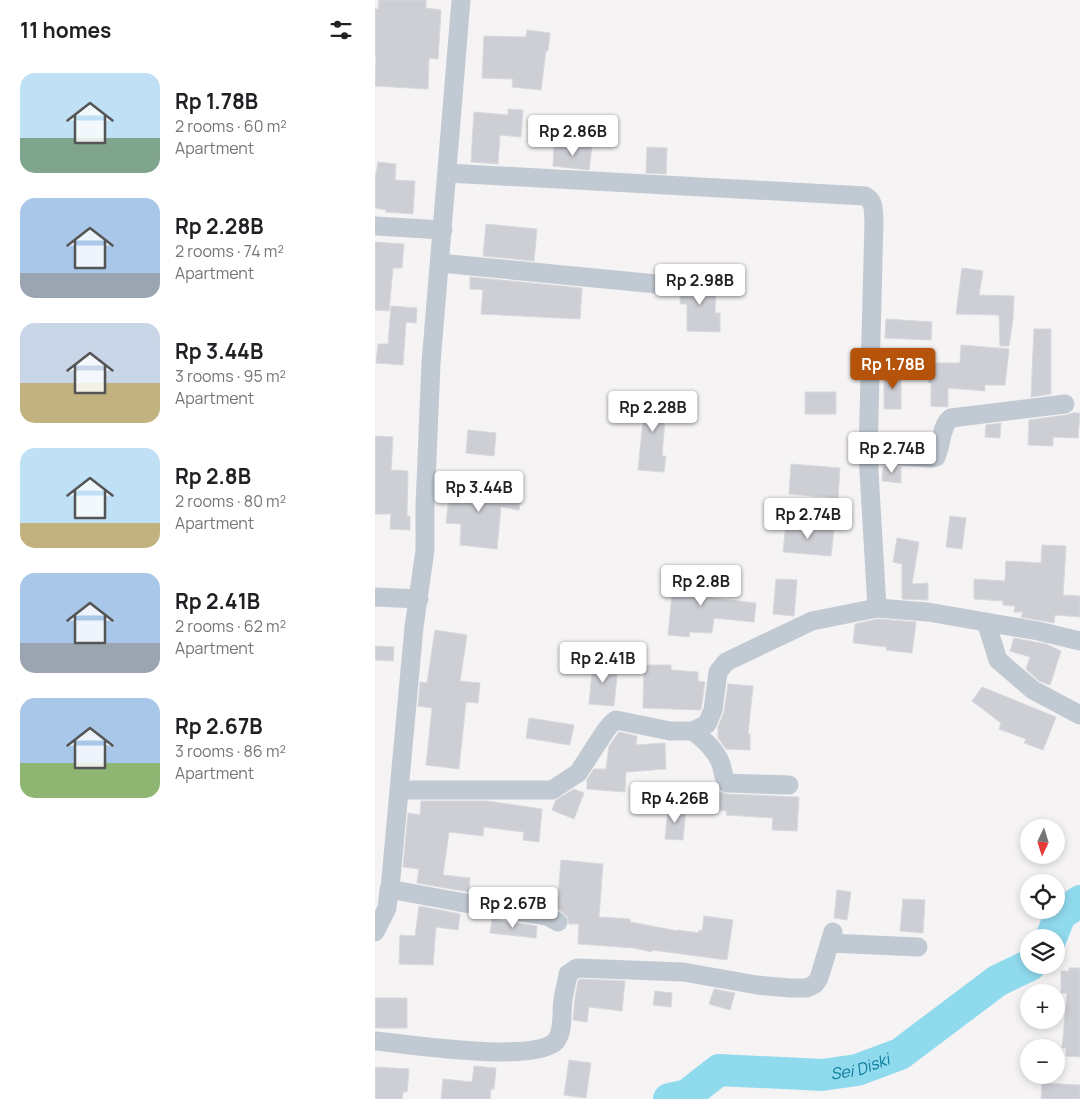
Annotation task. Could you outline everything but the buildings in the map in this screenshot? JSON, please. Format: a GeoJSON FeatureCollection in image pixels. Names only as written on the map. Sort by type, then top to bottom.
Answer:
{"type":"FeatureCollection","features":[{"type":"Feature","properties":{"kind":"street"},"geometry":{"type":"LineString","coordinates":[[375,932],[387,908],[390,889],[401,790],[414,627],[425,550],[431,363],[461,0]]}},
{"type":"Feature","properties":{"kind":"street"},"geometry":{"type":"LineString","coordinates":[[448,173],[865,196],[869,198],[872,202],[874,221],[868,454],[877,608]]}},
{"type":"Feature","properties":{"kind":"street"},"geometry":{"type":"LineString","coordinates":[[375,226],[443,230]]}},
{"type":"Feature","properties":{"kind":"street"},"geometry":{"type":"LineString","coordinates":[[440,263],[667,285]]}},
{"type":"Feature","properties":{"kind":"street"},"geometry":{"type":"LineString","coordinates":[[868,454],[932,458],[939,452],[945,426],[951,418],[1065,404]]}},
{"type":"Feature","properties":{"kind":"street"},"geometry":{"type":"LineString","coordinates":[[375,597],[419,599]]}},
{"type":"Feature","properties":{"kind":"street"},"geometry":{"type":"LineString","coordinates":[[401,790],[552,790],[578,773],[606,730],[616,720],[670,731],[693,731],[707,724],[713,710],[718,672],[726,662],[812,621],[877,608],[928,612],[1038,631],[1080,641]]}},
{"type":"Feature","properties":{"kind":"street"},"geometry":{"type":"LineString","coordinates":[[986,622],[998,660],[1033,690],[1080,715]]}},
{"type":"Feature","properties":{"kind":"street"},"geometry":{"type":"LineString","coordinates":[[693,731],[709,745],[720,762],[727,783],[789,785]]}},
{"type":"Feature","properties":{"kind":"street"},"geometry":{"type":"LineString","coordinates":[[389,889],[547,916],[558,922]]}},
{"type":"Feature","properties":{"kind":"street"},"geometry":{"type":"LineString","coordinates":[[375,1041],[480,1051],[515,1052],[545,1048],[555,1042],[560,1034],[563,1000],[568,974],[577,968],[665,970],[757,985],[807,988],[815,984],[819,978],[832,938],[918,947]]}},
{"type":"Feature","properties":{"kind":"waterway","name":"Sei Diski"},"geometry":{"type":"LineString","coordinates":[[1055,929],[1060,915],[1080,901]]}},
{"type":"Feature","properties":{"kind":"waterway","name":"Sei Diski"},"geometry":{"type":"LineString","coordinates":[[669,1099],[687,1095],[719,1070],[822,1075],[857,1070],[900,1054],[997,981],[1020,970]]}}]}
